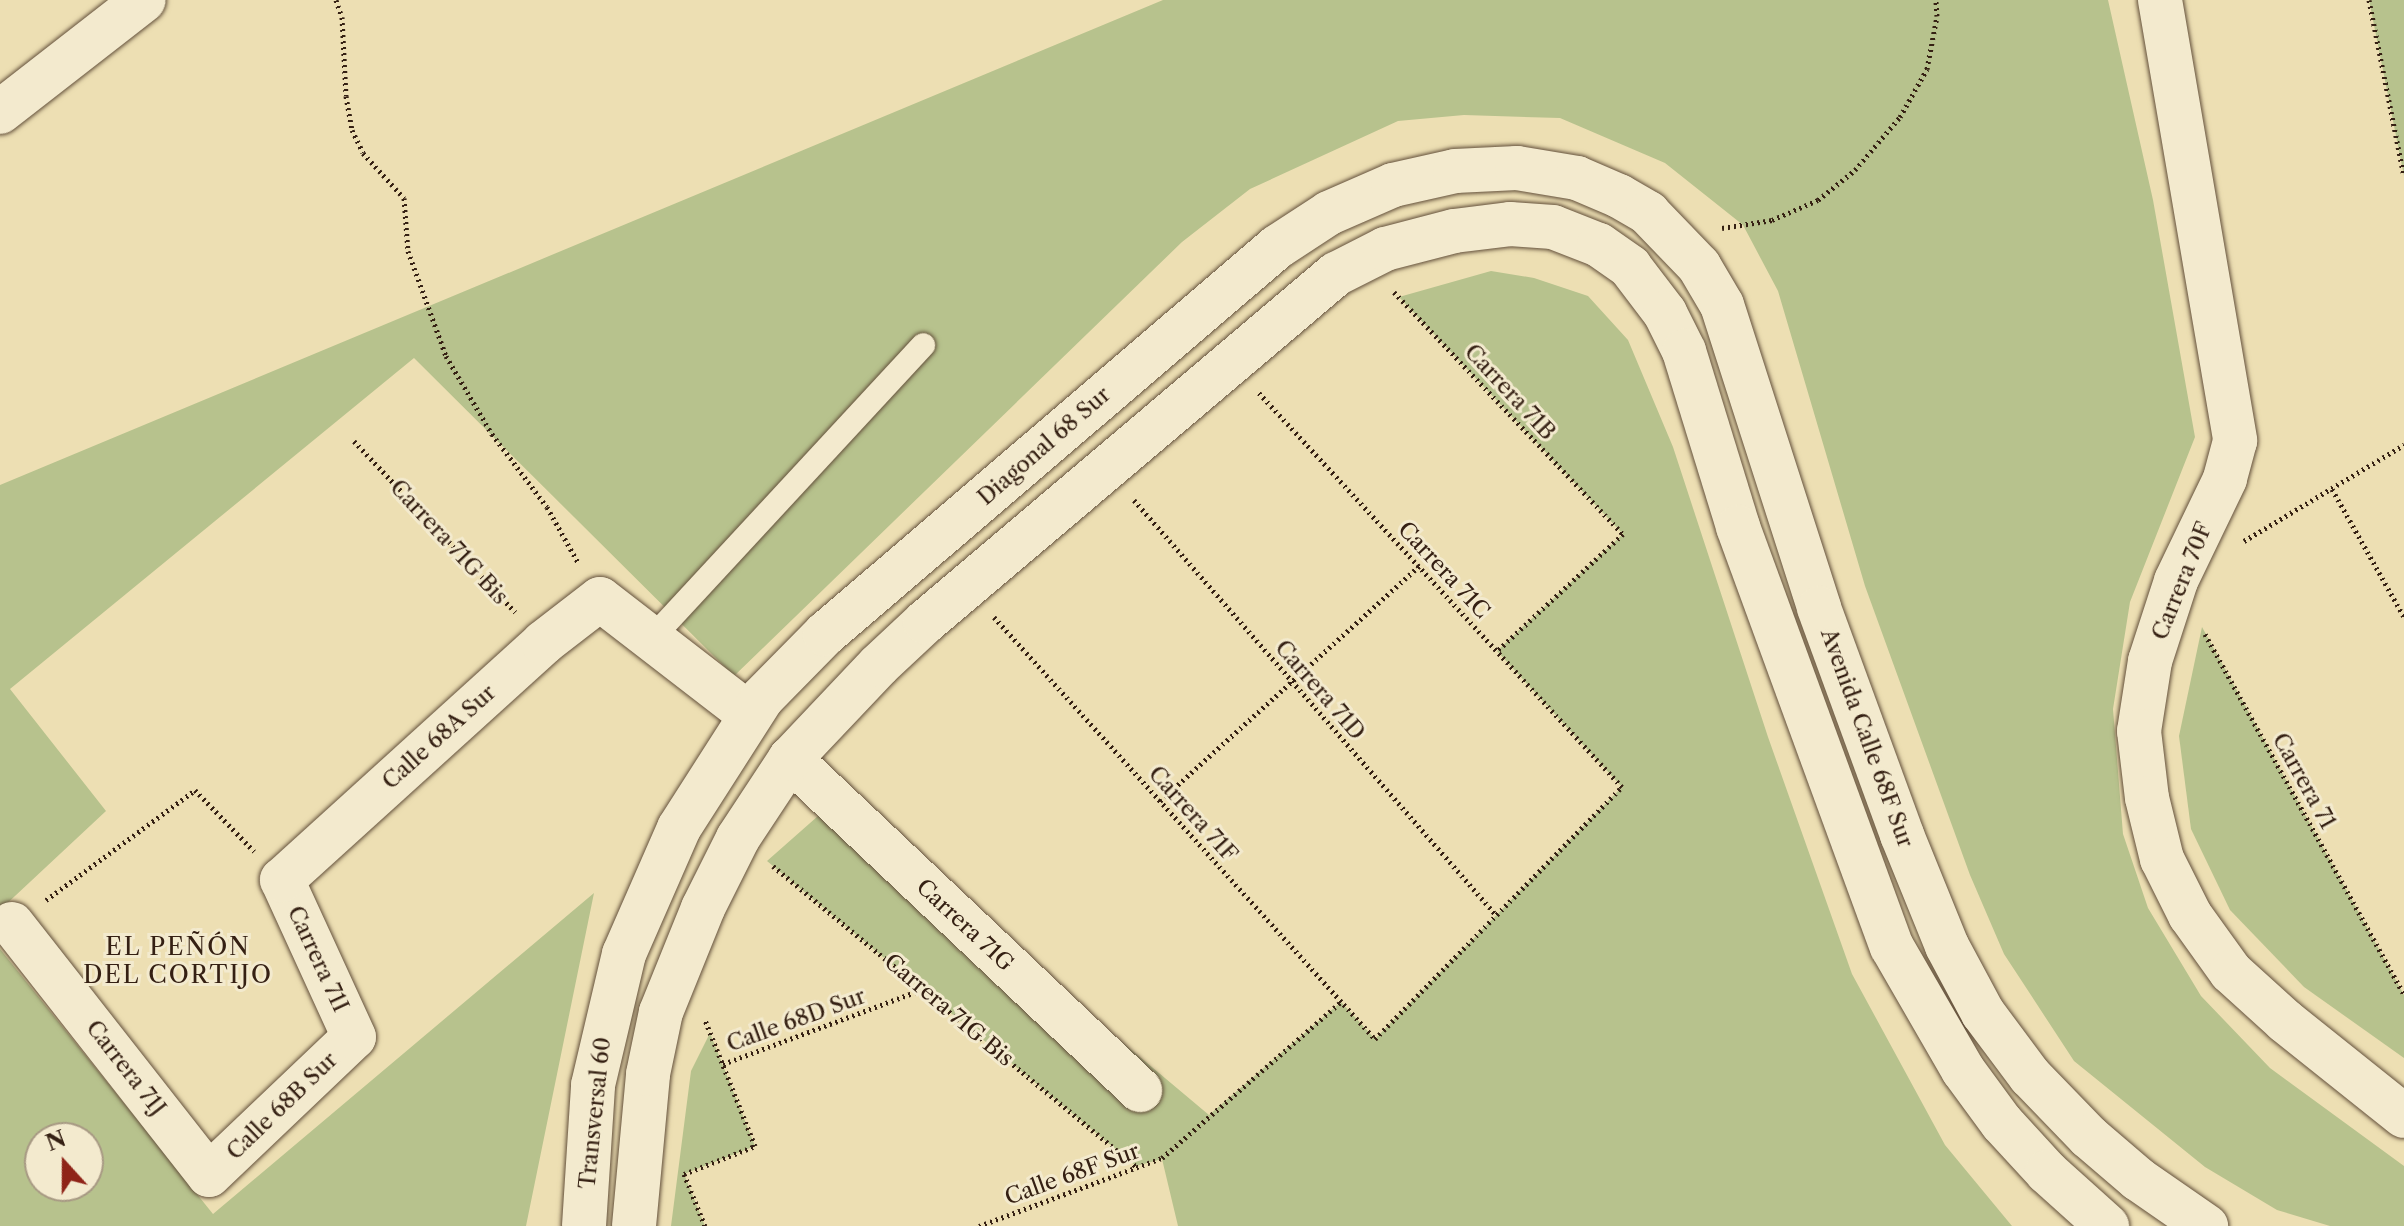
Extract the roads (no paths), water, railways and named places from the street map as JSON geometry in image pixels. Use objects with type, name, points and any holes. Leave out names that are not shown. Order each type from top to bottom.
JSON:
[{"type":"street","points":[[0,112],[144,0]]},
{"type":"street","name":"Carrera 70F","points":[[2160,0],[2235,441],[2225,479],[2176,581],[2150,661],[2139,731],[2147,798],[2162,859],[2190,915],[2231,972],[2285,1021],[2404,1116]]},
{"type":"street","name":"Diagonal 68 Sur","points":[[624,954],[679,828],[750,715],[789,667],[1277,247],[1329,213],[1393,185],[1455,171],[1517,168],[1577,178],[1619,196]]},
{"type":"street","name":"Avenida Calle 68F Sur","points":[[1619,196],[1648,213],[1673,237],[1699,266],[1722,305],[1819,608],[1902,835],[1955,960],[1983,1013],[2030,1076],[2089,1137],[2138,1179],[2206,1226]]},
{"type":"street","points":[[634,1226],[648,1074],[661,1012],[680,959],[738,838],[790,759],[879,665],[925,622],[1336,274],[1385,249],[1454,231],[1510,224],[1553,227],[1599,245],[1630,267],[1648,287],[1684,351],[1738,527],[1892,947],[1963,1070],[2002,1123],[2047,1172],[2107,1226]]},
{"type":"street","name":"Calle 68A Sur","points":[[282,880],[543,643],[600,599],[652,638]]},
{"type":"street","points":[[652,638],[750,715]]},
{"type":"street","name":"Carrera 71G","points":[[790,759],[1140,1090]]},
{"type":"street","name":"Carrera 71I","points":[[282,880],[354,1037]]},
{"type":"street","name":"Carrera 71J","points":[[12,924],[209,1175]]},
{"type":"street","name":"Transversal 60","points":[[584,1226],[593,1085],[624,954]]},
{"type":"street","name":"Calle 68B Sur","points":[[209,1175],[354,1037]]},
{"type":"lane","points":[[652,638],[923,345]]},
{"type":"district","name":"EL PEÑÓN DEL CORTIJO","points":[[178,961]]}]
